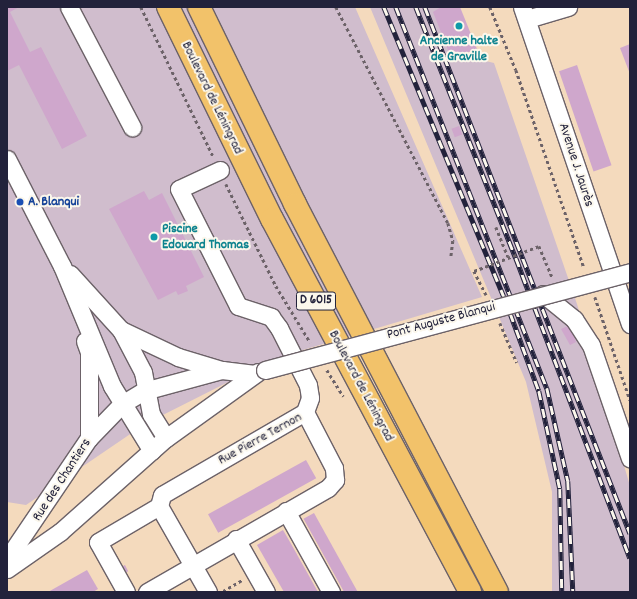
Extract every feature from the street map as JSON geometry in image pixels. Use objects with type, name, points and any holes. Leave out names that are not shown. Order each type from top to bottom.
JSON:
[{"type":"main road","name":"Boulevard de Léningrad","points":[[168,7],[272,219],[470,592]]},
{"type":"main road","name":"Boulevard de Léningrad","points":[[199,7],[295,204],[497,592]]},
{"type":"street","points":[[68,7],[132,127]]},
{"type":"street","points":[[524,13],[568,7]]},
{"type":"street","name":"Avenue J. Jaurès","points":[[524,13],[630,324]]},
{"type":"street","points":[[7,159],[62,266],[122,404],[152,451]]},
{"type":"street","points":[[220,170],[179,189],[238,306],[271,318],[280,328],[308,385],[310,398],[305,412]]},
{"type":"street","points":[[62,266],[121,330],[143,372],[144,391],[151,414],[166,438]]},
{"type":"street","points":[[62,266],[89,352],[89,438]]},
{"type":"street","name":"Pont Auguste Blanqui","points":[[122,404],[144,391],[222,370],[259,372],[492,307],[630,272]]},
{"type":"street","points":[[543,294],[574,319],[591,345],[630,458]]},
{"type":"street","points":[[121,330],[178,357],[222,370]]},
{"type":"street","name":"Pont Auguste Blanqui","points":[[152,451],[166,438],[259,372]]},
{"type":"street","name":"Rue des Chantiers","points":[[7,560],[89,438],[122,404]]},
{"type":"street","name":"Rue Pierre Ternon","points":[[147,592],[194,566],[335,480],[334,468],[305,412],[162,496],[159,506]]},
{"type":"street","name":"Rue des Chantiers","points":[[7,569],[60,532],[152,451]]},
{"type":"street","points":[[126,592],[98,542],[159,506],[208,592]]},
{"type":"street","points":[[286,511],[331,592]]},
{"type":"street","points":[[236,540],[266,592]]},
{"type":"path","points":[[141,7],[276,286],[312,345]]},
{"type":"path","points":[[336,7],[448,223],[453,241],[451,257]]},
{"type":"path","points":[[490,7],[516,70],[587,274]]},
{"type":"path","points":[[496,227],[508,257]]},
{"type":"path","points":[[492,307],[474,271],[539,246],[551,277]]},
{"type":"path","points":[[594,294],[630,400]]},
{"type":"path","points":[[502,326],[517,363]]},
{"type":"path","points":[[324,365],[344,398]]},
{"type":"path","points":[[221,592],[255,572]]},
{"type":"shaded area","points":[[7,7],[355,7],[482,297],[276,358],[145,424],[26,505],[7,502]]},
{"type":"shaded area","points":[[370,7],[448,7],[469,57],[494,63],[577,304],[630,486],[630,592],[552,592],[552,492],[526,382]]},
{"type":"building","points":[[7,7],[19,7],[10,12],[30,52],[41,47],[87,136],[62,149],[19,65],[7,71]]},
{"type":"building","points":[[441,7],[460,7],[477,49],[455,57],[450,55],[433,12]]},
{"type":"building","points":[[630,44],[630,74],[620,48]]},
{"type":"building","points":[[577,65],[612,165],[594,171],[559,71]]},
{"type":"building","points":[[459,126],[462,134],[455,137],[452,129]]},
{"type":"building","name":"Piscine Edouard Thomas","points":[[144,191],[149,200],[162,193],[204,277],[186,286],[188,291],[178,295],[176,291],[158,300],[109,209]]},
{"type":"building","points":[[570,325],[576,342],[570,345],[561,329]]},
{"type":"building","points":[[306,460],[316,478],[218,533],[208,514]]},
{"type":"building","points":[[314,513],[358,592],[344,592],[304,519]]},
{"type":"building","points":[[283,530],[318,592],[284,592],[257,545]]},
{"type":"building","points":[[125,565],[128,571],[122,574],[119,568]]},
{"type":"building","points":[[87,570],[98,589],[93,592],[48,592]]},
{"type":"railway","points":[[384,7],[504,296],[539,391],[560,489],[562,592]]},
{"type":"railway","points":[[396,7],[547,388],[568,481],[573,592]]},
{"type":"railway","points":[[416,7],[516,258],[630,558]]},
{"type":"railway","points":[[425,7],[630,533]]},
{"type":"place","name":"Ancienne halte de Graville","points":[[459,26]]},
{"type":"place","name":"A. Blanqui","points":[[20,202]]},
{"type":"place","name":"Piscine Edouard Thomas","points":[[154,237]]}]
